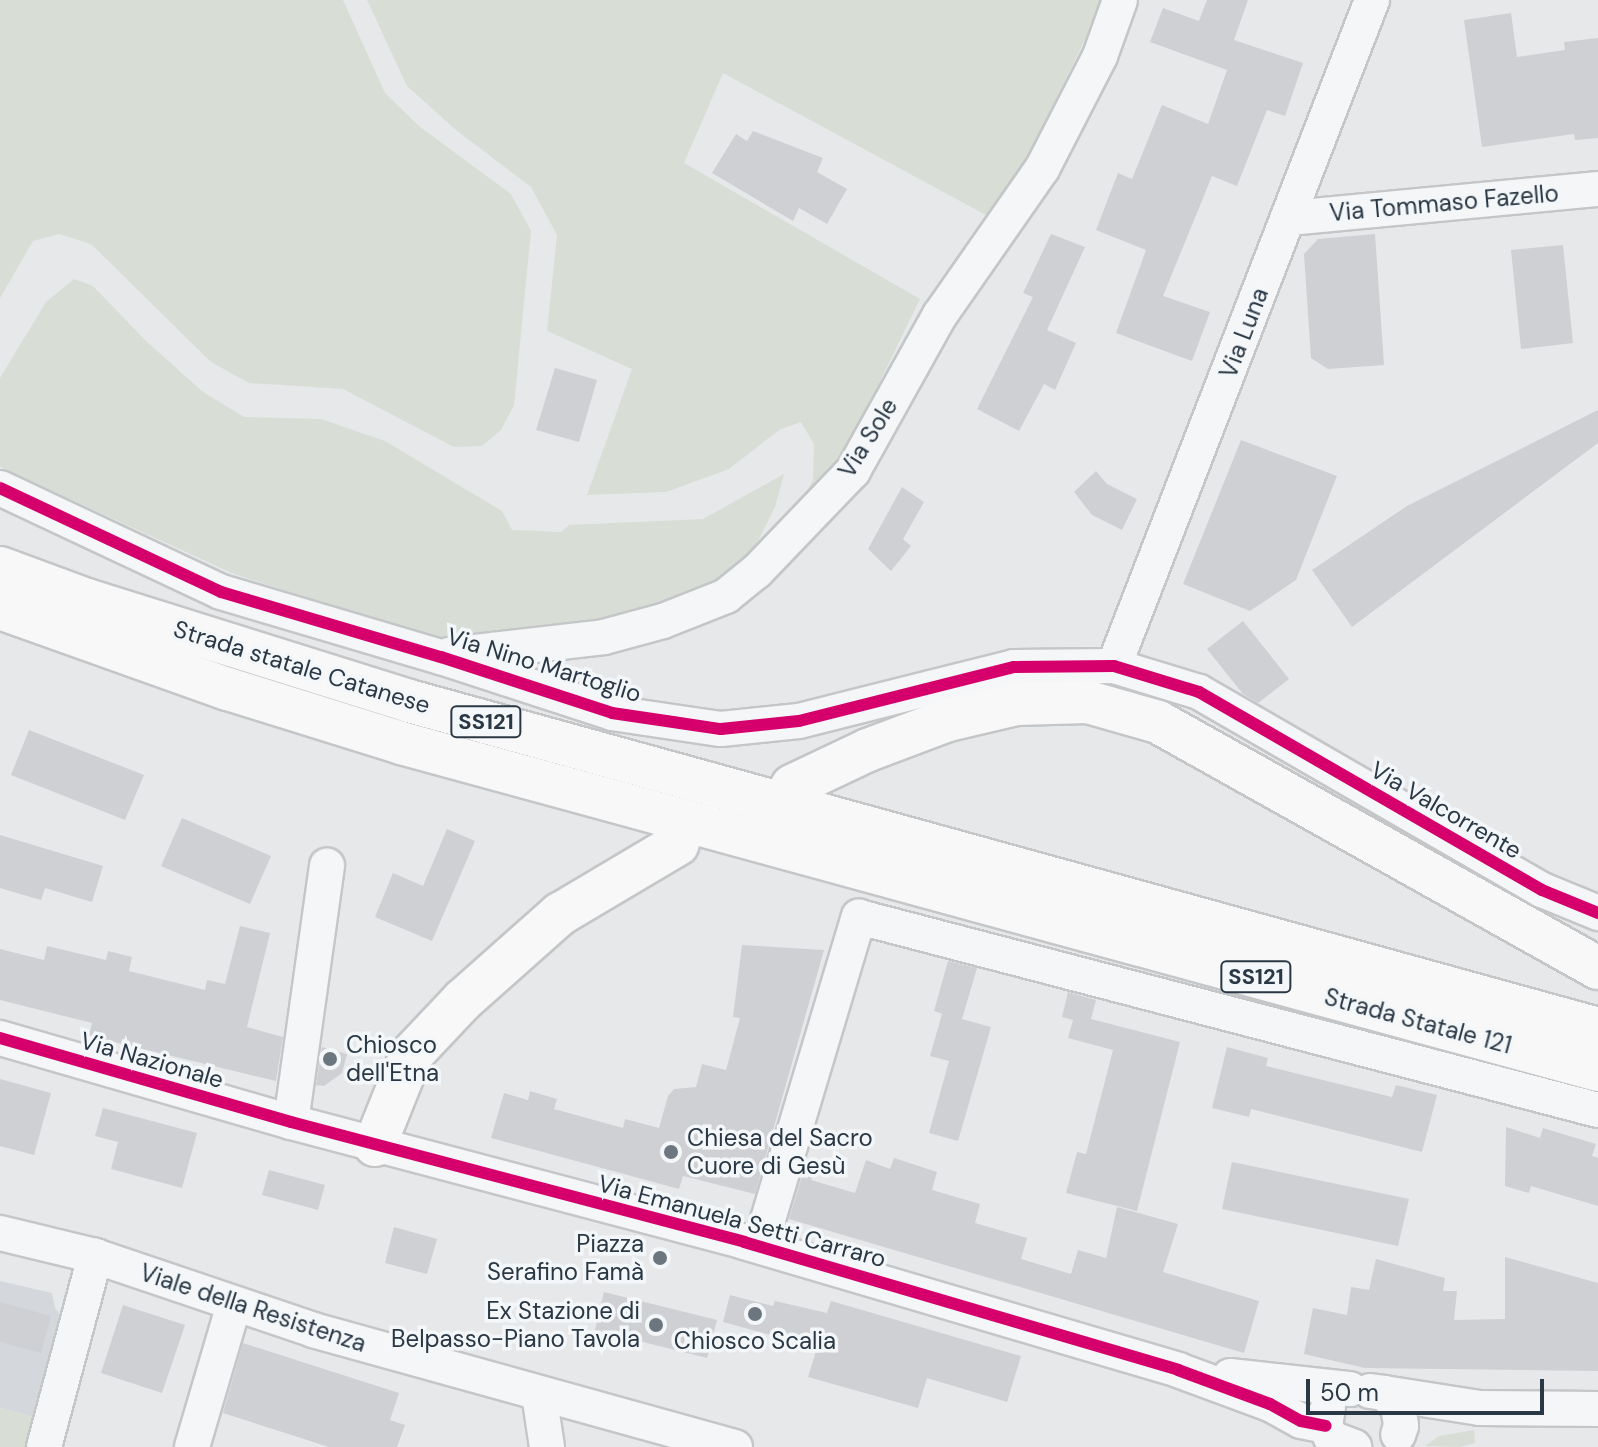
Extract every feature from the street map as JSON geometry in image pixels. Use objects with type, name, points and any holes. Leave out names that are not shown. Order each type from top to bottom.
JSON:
[{"type":"main road","name":"Strada statale Catanese","points":[[0,568],[87,600],[409,701],[977,858]]},
{"type":"main road","name":"Strada statale Catanese","points":[[0,608],[228,689],[401,743],[914,883]]},
{"type":"main road","points":[[792,786],[868,750],[948,720],[1016,704],[1088,702],[1158,722],[1598,968]]},
{"type":"main road","points":[[375,1145],[411,1055],[463,1000],[560,914],[678,844]]},
{"type":"main road","name":"Strada Statale 121","points":[[977,858],[1598,1029]]},
{"type":"main road","name":"Strada Statale 121","points":[[914,883],[1598,1070]]},
{"type":"street","name":"Via Sole","points":[[441,657],[604,637],[663,621],[726,596],[757,571],[853,471],[940,315],[1042,169],[1100,56],[1120,0]]},
{"type":"street","name":"Via Luna","points":[[1114,666],[1372,0]]},
{"type":"street","name":"Via Tommaso Fazello","points":[[1290,218],[1598,189]]},
{"type":"street","name":"Via Nino Martoglio","points":[[0,488],[221,592],[441,657],[612,713],[721,729],[799,721],[1014,667],[1114,666],[1199,692],[1275,739]]},
{"type":"street","name":"Via Valcorrente","points":[[1275,739],[1542,890],[1598,913]]},
{"type":"street","points":[[291,1122],[327,866]]},
{"type":"street","points":[[760,1246],[859,917],[1598,1110]]},
{"type":"street","name":"Via Nazionale","points":[[0,1038],[291,1122]]},
{"type":"street","name":"Via Emanuela Setti Carraro","points":[[291,1122],[760,1246],[1178,1370]]},
{"type":"street","name":"Viale della Resistenza","points":[[0,1233],[95,1256],[313,1330],[735,1447]]},
{"type":"street","points":[[44,1447],[95,1256]]},
{"type":"street","points":[[192,1447],[234,1304]]},
{"type":"street","points":[[1178,1370],[1384,1393],[1480,1408],[1598,1409]]},
{"type":"street","points":[[1178,1370],[1270,1404],[1337,1440]]},
{"type":"street","points":[[1337,1440],[1330,1403],[1350,1389]]},
{"type":"street","points":[[1384,1393],[1398,1406],[1401,1426],[1392,1442]]},
{"type":"street","points":[[539,1394],[547,1447]]},
{"type":"street","points":[[1392,1442],[1480,1408]]},
{"type":"shaded area","points":[[0,0],[343,0],[385,93],[420,127],[511,194],[531,231],[514,405],[501,430],[482,446],[454,447],[343,389],[249,383],[211,362],[91,244],[59,234],[33,241],[0,298]]},
{"type":"shaded area","points":[[367,0],[1104,0],[1029,155],[986,215],[723,73],[684,163],[920,299],[834,476],[783,536],[813,480],[814,444],[801,422],[779,430],[729,469],[666,492],[587,495],[632,369],[547,331],[557,235],[531,187],[456,130],[407,86]]},
{"type":"shaded area","points":[[74,279],[93,286],[145,340],[203,392],[244,417],[321,419],[385,441],[502,511],[512,530],[561,532],[569,525],[703,519],[784,474],[775,507],[747,563],[732,576],[642,615],[448,644],[234,574],[0,467],[0,378],[46,302]]},
{"type":"shaded area","points":[[0,1281],[52,1293],[55,1308],[63,1318],[34,1417],[0,1408]]},
{"type":"shaded area","points":[[0,1408],[34,1417],[25,1447],[0,1447]]},
{"type":"shaded area","points":[[1474,1430],[1475,1443],[1459,1447],[1425,1446],[1439,1436]]},
{"type":"building","points":[[1207,0],[1248,0],[1234,40],[1303,63],[1285,116],[1267,110],[1237,186],[1212,176],[1163,296],[1210,312],[1192,361],[1116,333],[1146,250],[1096,230],[1118,173],[1132,179],[1162,105],[1208,124],[1227,70],[1150,42],[1163,8],[1199,21]]},
{"type":"building","points":[[1511,13],[1517,57],[1565,50],[1564,42],[1598,38],[1598,138],[1575,140],[1574,134],[1482,147],[1464,20]]},
{"type":"building","points":[[753,131],[823,158],[817,172],[847,189],[827,224],[799,208],[793,221],[712,173],[736,134],[747,141]]},
{"type":"building","points":[[1051,234],[1085,247],[1047,330],[1076,343],[1055,390],[1044,384],[1019,431],[977,409],[1033,297],[1023,293]]},
{"type":"building","points":[[1375,234],[1384,365],[1328,369],[1311,358],[1304,254],[1318,239]]},
{"type":"building","points":[[1563,245],[1573,343],[1521,349],[1511,250]]},
{"type":"building","points":[[555,368],[597,380],[579,442],[536,430]]},
{"type":"building","points":[[1598,410],[1598,443],[1352,627],[1312,570],[1407,506]]},
{"type":"building","points":[[1241,440],[1337,476],[1296,580],[1250,611],[1183,584]]},
{"type":"building","points":[[1096,471],[1107,484],[1137,499],[1122,530],[1092,515],[1074,492]]},
{"type":"building","points":[[902,487],[924,502],[903,539],[911,546],[891,571],[868,549]]},
{"type":"building","points":[[1243,621],[1289,679],[1258,703],[1243,694],[1207,649]]},
{"type":"building","points":[[29,730],[144,775],[125,820],[11,775]]},
{"type":"building","points":[[182,818],[271,856],[250,904],[161,866]]},
{"type":"building","points":[[447,829],[475,841],[432,941],[375,917],[393,873],[423,886]]},
{"type":"building","points":[[0,835],[103,866],[92,902],[45,888],[41,900],[0,888]]},
{"type":"building","points":[[240,926],[270,933],[247,1027],[283,1037],[276,1081],[89,1036],[92,1023],[0,1000],[0,949],[44,960],[47,946],[106,960],[108,951],[132,957],[129,971],[205,990],[207,980],[225,984]]},
{"type":"building","points":[[742,945],[824,950],[755,1194],[683,1176],[679,1189],[491,1138],[504,1093],[528,1100],[530,1091],[557,1099],[554,1109],[623,1128],[625,1119],[659,1128],[668,1096],[674,1089],[696,1087],[702,1064],[726,1070],[740,1018],[733,1017]]},
{"type":"building","points":[[948,961],[977,968],[962,1019],[991,1027],[958,1141],[929,1133],[949,1061],[930,1056],[942,1014],[951,1017],[934,1011]]},
{"type":"building","points":[[1068,992],[1096,1000],[1091,1019],[1180,1042],[1137,1211],[1066,1193],[1077,1152],[1086,1154],[1113,1050],[1068,1038],[1073,1020],[1062,1017]]},
{"type":"building","points":[[322,1047],[347,1054],[342,1073],[324,1086],[316,1085]]},
{"type":"building","points":[[1227,1047],[1268,1058],[1266,1066],[1392,1097],[1396,1085],[1437,1095],[1422,1152],[1251,1109],[1249,1117],[1212,1108]]},
{"type":"building","points":[[0,1079],[51,1093],[34,1155],[0,1146]]},
{"type":"building","points":[[103,1108],[197,1133],[182,1188],[111,1169],[118,1142],[95,1136]]},
{"type":"building","points":[[1506,1127],[1540,1138],[1543,1128],[1596,1144],[1592,1156],[1598,1158],[1598,1206],[1531,1186],[1529,1193],[1505,1186]]},
{"type":"building","points":[[894,1158],[937,1172],[932,1190],[980,1204],[975,1223],[1027,1238],[1021,1259],[1071,1274],[1078,1250],[1106,1258],[1117,1207],[1178,1224],[1163,1272],[1259,1301],[1244,1353],[789,1219],[806,1163],[815,1164],[811,1180],[855,1193],[866,1160],[890,1169]]},
{"type":"building","points":[[1232,1162],[1409,1199],[1398,1246],[1222,1209]]},
{"type":"building","points":[[269,1170],[325,1185],[318,1210],[262,1195]]},
{"type":"building","points":[[394,1227],[437,1239],[427,1274],[385,1263]]},
{"type":"building","points":[[1505,1257],[1598,1283],[1598,1371],[1365,1368],[1304,1354],[1313,1308],[1347,1315],[1351,1287],[1369,1290],[1376,1259],[1445,1278],[1443,1291],[1457,1291],[1454,1320],[1505,1319]]},
{"type":"building","name":"Ex Stazione di Belpasso-Piano Tavola","points":[[604,1292],[717,1320],[707,1358],[595,1330]]},
{"type":"building","points":[[730,1295],[773,1306],[775,1301],[827,1313],[831,1301],[1021,1356],[1007,1402],[927,1378],[918,1408],[808,1377],[817,1348],[723,1322]]},
{"type":"building","points":[[0,1302],[51,1316],[41,1353],[0,1342]]},
{"type":"building","points":[[123,1305],[185,1325],[162,1393],[101,1373]]},
{"type":"building","points":[[243,1343],[399,1393],[390,1420],[405,1425],[397,1447],[329,1447],[223,1413]]},
{"type":"cycle path","points":[[0,488],[221,592],[441,657],[612,713],[721,729],[799,721],[1014,667],[1114,666],[1199,692],[1542,890],[1598,913]]},
{"type":"cycle path","points":[[0,1038],[291,1122],[744,1242],[1178,1370],[1270,1404],[1301,1421],[1326,1426]]},
{"type":"place","name":"Chiosco dell'Etna","points":[[330,1059]]},
{"type":"place","name":"Chiesa del Sacro Cuore di Gesù","points":[[671,1152]]},
{"type":"place","name":"Piazza Serafino Famà","points":[[660,1258]]},
{"type":"place","name":"Chiosco Scalia","points":[[755,1314]]},
{"type":"place","name":"Ex Stazione di Belpasso-Piano Tavola","points":[[656,1325]]}]
